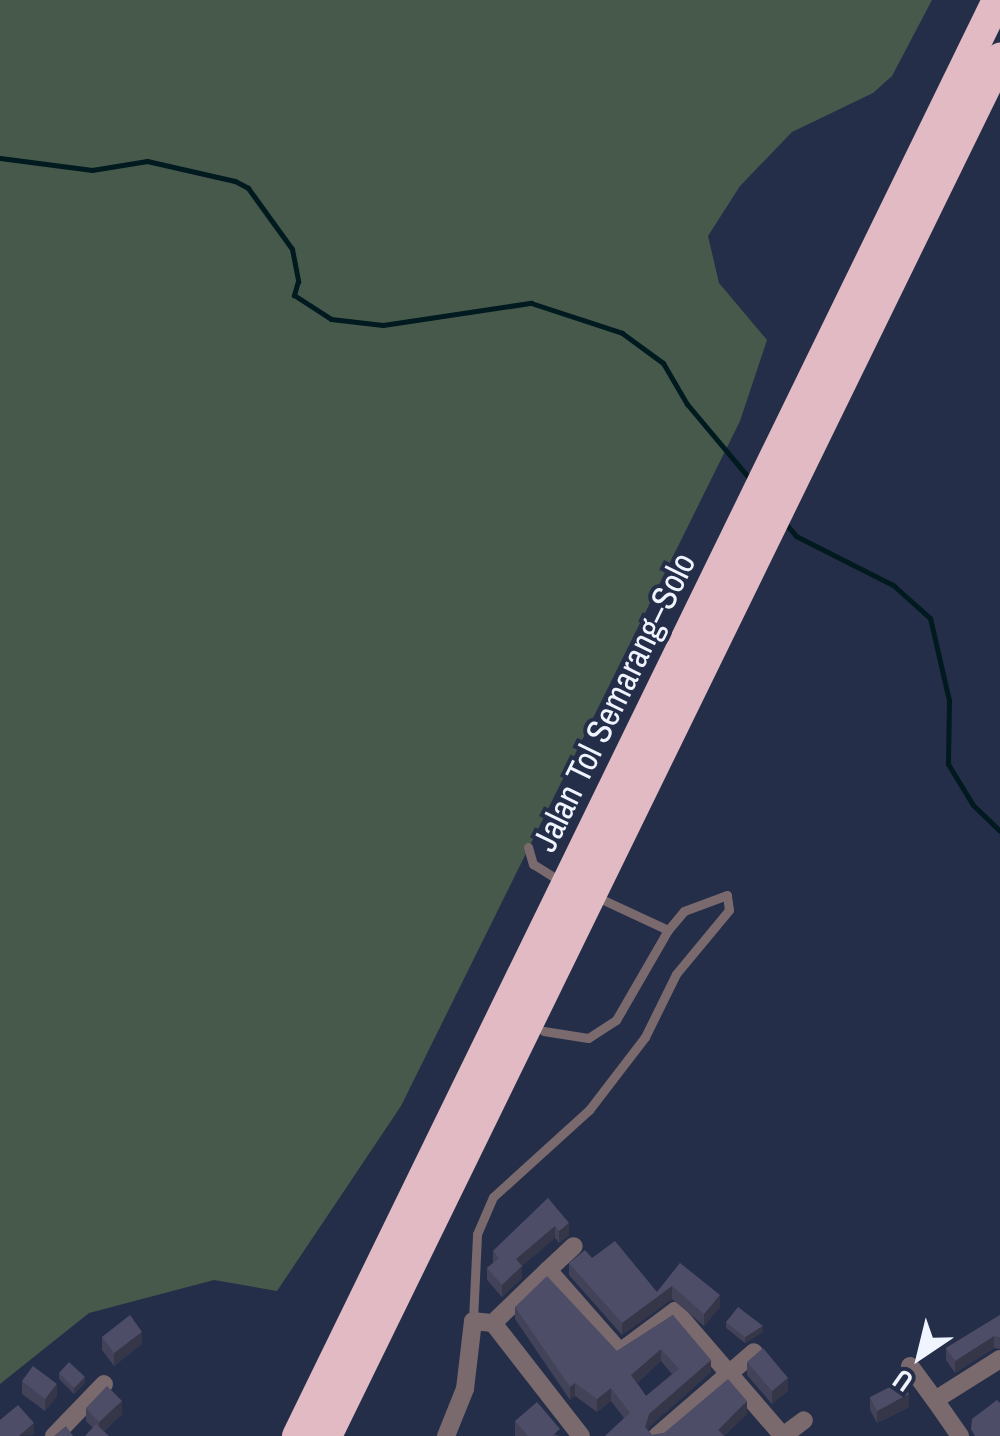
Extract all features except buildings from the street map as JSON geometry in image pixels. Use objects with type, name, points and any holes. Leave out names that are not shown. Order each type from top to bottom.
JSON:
[{"type":"highway","name":"Jalan Tol Semarang–Solo","points":[[327,1436],[407,1245],[891,249],[996,0]]},
{"type":"highway","name":"Jalan Tol Semarang–Solo","points":[[891,249],[1000,58]]},
{"type":"highway","name":"Jalan Tol Semarang–Solo","points":[[298,1436],[407,1245]]},
{"type":"street","points":[[493,1323],[574,1246]]},
{"type":"street","points":[[548,1270],[620,1352],[675,1311],[785,1434],[804,1420]]},
{"type":"street","points":[[452,1433],[466,1389],[473,1321],[493,1323],[579,1435]]},
{"type":"street","points":[[657,1436],[754,1352]]},
{"type":"street","points":[[936,1400],[1000,1360]]},
{"type":"street","points":[[910,1366],[960,1436]]},
{"type":"street","points":[[54,1436],[104,1384]]},
{"type":"lane","points":[[528,848],[545,875],[668,930]]},
{"type":"lane","points":[[473,1321],[476,1234],[493,1197],[589,1110],[645,1037],[676,974],[728,910],[726,895],[684,912],[668,930],[616,1020],[588,1038],[544,1030]]},
{"type":"green space","points":[[0,0],[932,0],[892,76],[873,93],[792,132],[740,186],[708,236],[719,283],[767,340],[740,421],[401,1106],[277,1291],[214,1280],[89,1313],[0,1384]]},
{"type":"waterway","points":[[0,158],[92,170],[147,161],[235,181],[248,188],[292,249],[298,281],[294,295],[331,319],[383,325],[531,303],[622,333],[663,363],[687,404],[749,478]]},
{"type":"waterway","points":[[784,522],[796,536],[893,585],[930,618],[949,700],[948,764],[973,805],[1000,831]]}]
